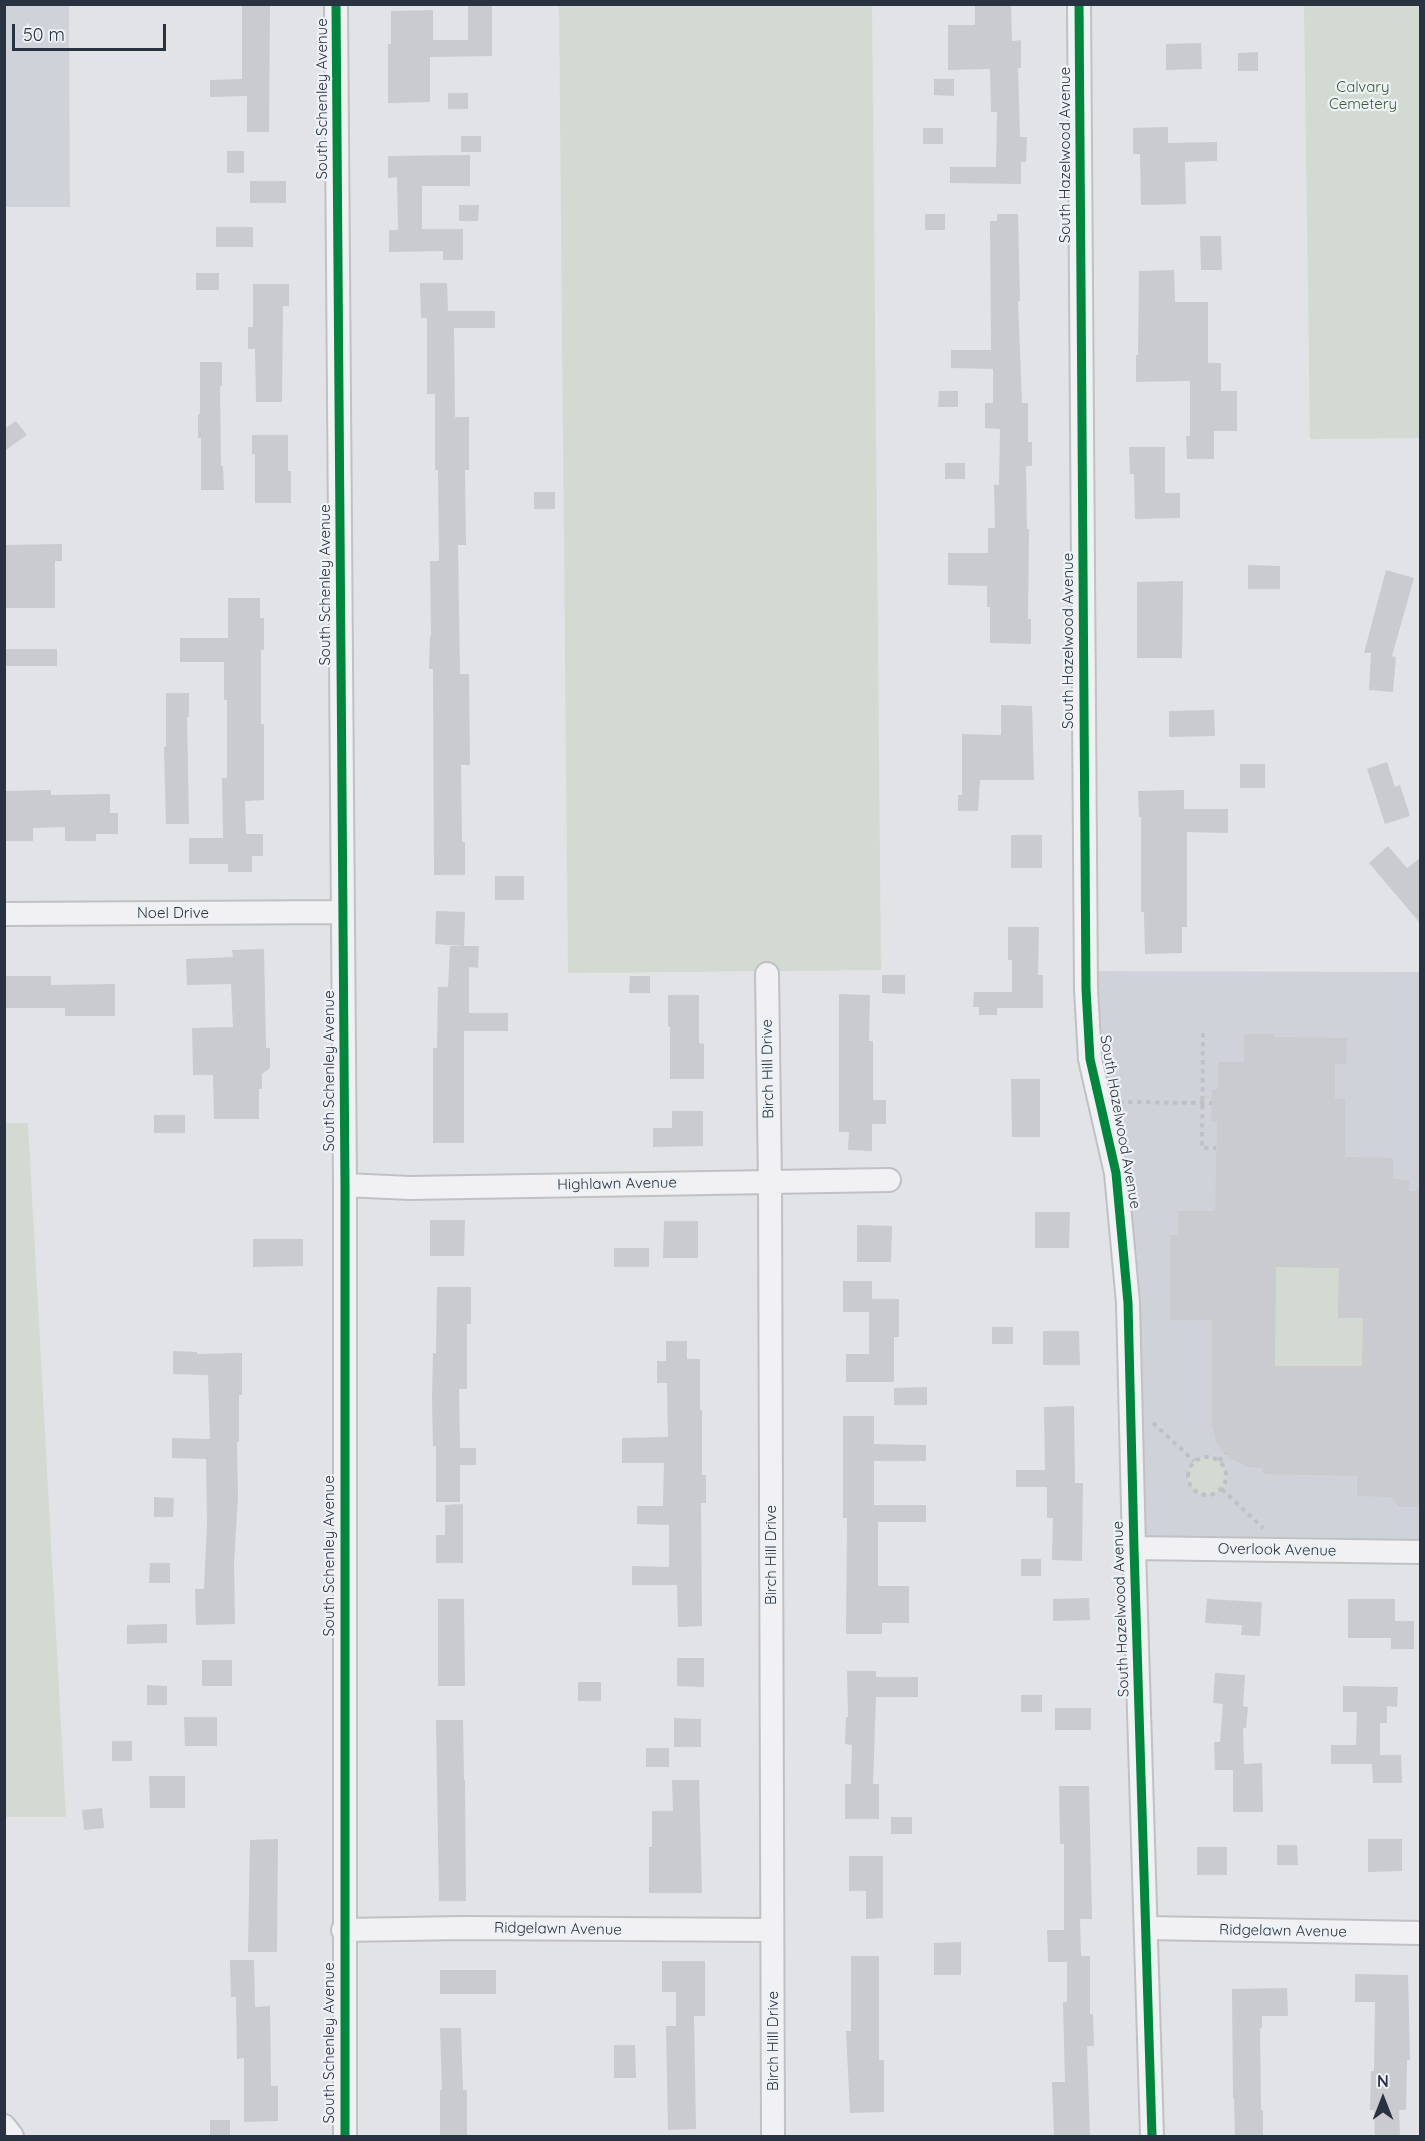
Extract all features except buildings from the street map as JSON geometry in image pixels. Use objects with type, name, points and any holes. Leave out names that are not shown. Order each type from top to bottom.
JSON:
[{"type":"street","name":"South Schenley Avenue","points":[[336,4],[345,1185],[343,1930],[345,2136]]},
{"type":"street","name":"South Hazelwood Avenue","points":[[1078,4],[1086,989],[1090,1059],[1116,1173],[1128,1303],[1152,2136]]},
{"type":"street","name":"Noel Drive","points":[[4,914],[342,912]]},
{"type":"street","name":"Birch Hill Drive","points":[[767,974],[770,1183],[773,2136]]},
{"type":"street","name":"Highlawn Avenue","points":[[345,1185],[410,1188],[889,1180]]},
{"type":"street","name":"Overlook Avenue","points":[[1134,1548],[1420,1552]]},
{"type":"street","name":"Ridgelawn Avenue","points":[[343,1930],[462,1928],[772,1930]]},
{"type":"street","name":"Ridgelawn Avenue","points":[[1146,1928],[1420,1933]]},
{"type":"street","points":[[4,2126],[12,2136]]},
{"type":"path","points":[[1203,1033],[1202,1148],[1216,1148]]},
{"type":"path","points":[[1100,1102],[1212,1104]]},
{"type":"path","points":[[1130,1403],[1194,1461]]},
{"type":"path","points":[[1219,1461],[1226,1453]]},
{"type":"path","points":[[1207,1457],[1219,1461],[1226,1471],[1225,1484],[1222,1489],[1205,1496],[1194,1491],[1188,1479],[1188,1473],[1194,1461],[1207,1457]]},
{"type":"path","points":[[1222,1489],[1286,1550]]},
{"type":"shaded area","points":[[4,5],[69,5],[70,207],[5,207]]},
{"type":"shaded area","points":[[1086,971],[1420,972],[1420,1552],[1134,1548],[1128,1303]]},
{"type":"green space","points":[[559,5],[872,5],[881,970],[568,973]]},
{"type":"green space","name":"Calvary Cemetery","points":[[1304,5],[1420,5],[1420,438],[1310,439]]},
{"type":"green space","points":[[5,1123],[28,1123],[66,1817],[5,1817]]},
{"type":"green space","points":[[1276,1267],[1339,1268],[1338,1318],[1363,1318],[1362,1366],[1275,1366]]},
{"type":"green space","points":[[1207,1457],[1221,1462],[1226,1476],[1221,1490],[1207,1495],[1193,1490],[1188,1476],[1193,1462]]},
{"type":"cycle path","points":[[336,4],[345,1185],[345,2136]]},
{"type":"cycle path","points":[[1079,4],[1086,989],[1090,1059],[1116,1173],[1128,1303],[1152,2136]]}]
